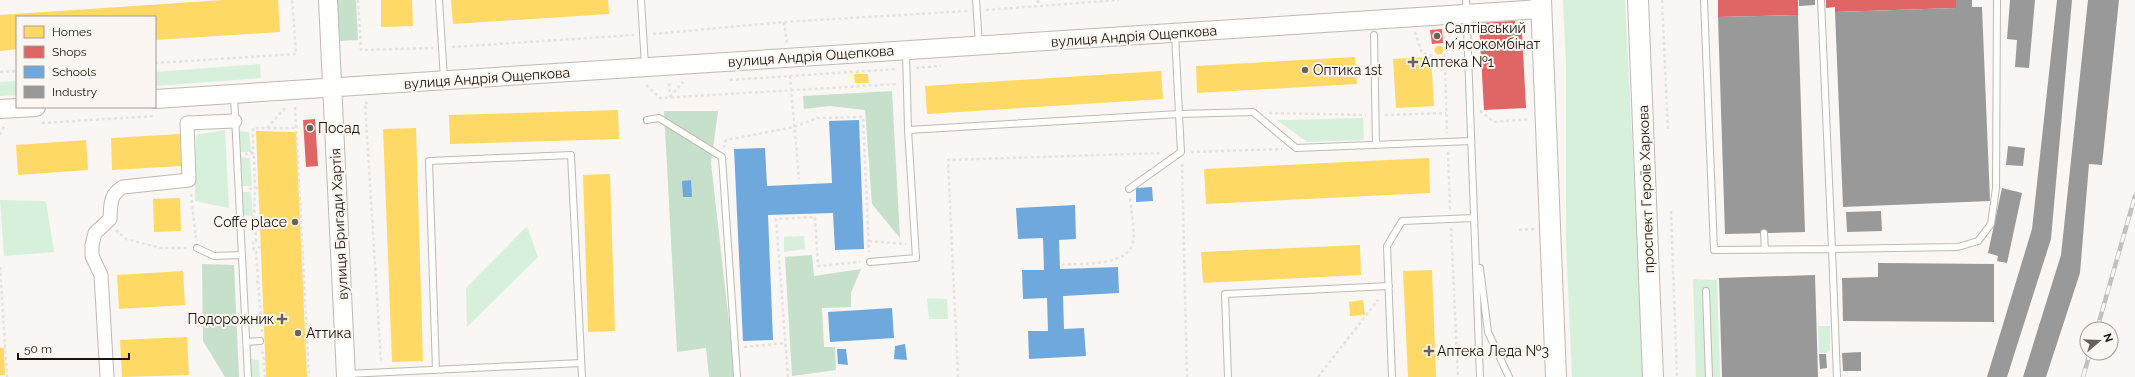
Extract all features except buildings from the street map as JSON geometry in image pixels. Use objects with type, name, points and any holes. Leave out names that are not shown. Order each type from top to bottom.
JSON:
[{"type":"main road","name":"проспект Героїв Харкова","points":[[1638,0],[1654,377]]},
{"type":"main road","points":[[1541,4],[1556,377]]},
{"type":"street","name":"вулиця Бригади Хартія","points":[[328,0],[346,376]]},
{"type":"street","name":"вулиця Андрія Ощепкова","points":[[156,108],[234,94],[444,80],[645,76],[906,50],[1175,33],[1466,7],[1541,4]]},
{"type":"street","points":[[2,117],[36,115]]},
{"type":"street","points":[[107,377],[100,275],[92,256],[92,245],[94,233],[110,219],[111,199],[115,192],[123,187],[189,180],[187,123],[235,121]]},
{"type":"lane","points":[[439,0],[444,80]]},
{"type":"lane","points":[[641,0],[645,76]]},
{"type":"lane","points":[[976,0],[979,46]]},
{"type":"lane","points":[[1821,0],[1837,377]]},
{"type":"lane","points":[[1704,1],[1714,250],[1765,250],[1958,247],[1978,241],[1991,224],[1996,188],[1997,0]]},
{"type":"lane","points":[[1466,7],[1480,377]]},
{"type":"lane","points":[[1129,189],[1182,152],[1175,33]]},
{"type":"lane","points":[[1374,35],[1376,145]]},
{"type":"lane","points":[[870,262],[916,258],[908,130],[906,50]]},
{"type":"lane","points":[[234,94],[248,377]]},
{"type":"lane","points":[[908,130],[1180,114],[1253,112],[1296,148],[1471,141]]},
{"type":"lane","points":[[647,120],[659,118],[722,157],[737,377]]},
{"type":"lane","points":[[436,370],[429,161],[571,155],[582,377]]},
{"type":"lane","points":[[1392,377],[1387,246],[1402,221],[1474,218]]},
{"type":"lane","points":[[1475,231],[1488,332],[1510,377]]},
{"type":"lane","points":[[1764,233],[1765,250]]},
{"type":"lane","points":[[195,246],[214,256],[242,255]]},
{"type":"lane","points":[[1228,377],[1225,294],[1389,286]]},
{"type":"lane","points":[[1706,291],[1709,377]]},
{"type":"lane","points":[[246,342],[260,344]]},
{"type":"lane","points":[[346,376],[382,372],[581,363]]},
{"type":"path","points":[[156,62],[296,54],[292,0]]},
{"type":"path","points":[[358,0],[361,50],[442,48],[643,35],[784,22],[1119,0]]},
{"type":"path","points":[[1038,0],[1038,6]]},
{"type":"path","points":[[1662,0],[1668,131]]},
{"type":"path","points":[[784,22],[787,47]]},
{"type":"path","points":[[1444,22],[1450,219],[1458,377]]},
{"type":"path","points":[[1419,31],[1414,28],[1422,53],[1434,56],[1445,74]]},
{"type":"path","points":[[1657,58],[1664,56]]},
{"type":"path","points":[[0,72],[16,71]]},
{"type":"path","points":[[645,76],[660,98],[907,83]]},
{"type":"path","points":[[790,76],[799,179]]},
{"type":"path","points":[[670,97],[683,82]]},
{"type":"path","points":[[669,83],[670,97]]},
{"type":"path","points":[[365,103],[382,372]]},
{"type":"path","points":[[278,108],[296,107],[309,377]]},
{"type":"path","points":[[36,115],[155,108]]},
{"type":"path","points":[[267,128],[285,108]]},
{"type":"path","points":[[1470,112],[1480,111],[1494,122],[1529,119],[1530,126]]},
{"type":"path","points":[[1253,112],[1376,115],[1446,113]]},
{"type":"path","points":[[2,117],[13,125]]},
{"type":"path","points":[[0,126],[2,117]]},
{"type":"path","points":[[0,136],[2,117]]},
{"type":"path","points":[[722,157],[726,140],[794,127],[817,118],[863,117],[870,262],[818,266],[815,217],[776,220],[788,376]]},
{"type":"path","points":[[262,334],[256,252],[254,252],[253,241],[256,241],[256,222],[251,222],[252,216],[254,217],[255,188],[254,158],[251,151],[253,151],[252,128],[298,128]]},
{"type":"path","points":[[958,377],[948,160],[1296,148]]},
{"type":"path","points":[[1182,152],[1187,377]]},
{"type":"path","points":[[110,219],[117,232],[126,239],[168,249],[175,247],[195,246],[189,180]]},
{"type":"path","points":[[1062,264],[1108,262],[1119,259],[1128,251],[1133,243],[1129,189]]},
{"type":"path","points":[[1671,211],[1678,377]]},
{"type":"path","points":[[1519,230],[1534,229]]},
{"type":"path","points":[[0,267],[7,377]]},
{"type":"path","points":[[1318,377],[1389,286]]},
{"type":"path","points":[[735,347],[785,343]]},
{"type":"path","points":[[260,344],[261,352],[263,353],[265,377]]},
{"type":"green space","points":[[337,0],[356,0],[358,40],[340,41]]},
{"type":"green space","points":[[1563,0],[1625,0],[1644,377],[1572,377],[1566,245],[1566,64]]},
{"type":"green space","points":[[260,64],[261,78],[156,86],[156,72]]},
{"type":"green space","points":[[16,81],[16,95],[0,96],[0,82]]},
{"type":"green space","points":[[892,91],[900,238],[872,204],[865,110],[830,106],[804,109],[803,96]]},
{"type":"green space","points":[[664,111],[718,111],[711,163],[735,376],[732,377],[709,377],[706,348],[677,352]]},
{"type":"green space","points":[[1363,118],[1364,140],[1307,142],[1277,120]]},
{"type":"green space","points":[[225,130],[229,208],[195,201],[196,135]]},
{"type":"green space","points":[[238,131],[249,132],[251,152],[239,152]]},
{"type":"green space","points":[[240,157],[250,158],[252,186],[240,186]]},
{"type":"green space","points":[[241,192],[251,192],[253,216],[242,215]]},
{"type":"green space","points":[[0,200],[46,201],[54,252],[4,256]]},
{"type":"green space","points":[[527,226],[538,257],[467,327],[466,288]]},
{"type":"green space","points":[[804,236],[805,249],[784,252],[784,237]]},
{"type":"green space","points":[[812,255],[814,276],[861,269],[851,293],[851,307],[822,308],[824,347],[835,347],[836,370],[792,376],[785,257]]},
{"type":"green space","points":[[202,264],[234,265],[239,377],[225,377],[203,341]]},
{"type":"green space","points":[[1693,279],[1717,280],[1720,377],[1712,377],[1709,288],[1703,289],[1707,377],[1696,377]]},
{"type":"green space","points":[[927,298],[947,299],[948,319],[929,319]]},
{"type":"green space","points":[[1818,326],[1830,326],[1830,350],[1826,353],[1819,353]]},
{"type":"green space","points":[[249,359],[259,360],[260,377],[250,377]]},
{"type":"railway","points":[[2099,321],[2135,196]]},
{"type":"railway","points":[[2083,377],[2088,361]]},
{"type":"place","name":"Салтівський мʼясокомбінат","points":[[1437,36]]},
{"type":"place","name":"Аптека №1","points":[[1413,62]]},
{"type":"place","name":"Оптика 1st","points":[[1305,70]]},
{"type":"place","name":"Посад","points":[[310,128]]},
{"type":"place","name":"Coffe place","points":[[295,222]]},
{"type":"place","name":"Подорожник","points":[[282,319]]},
{"type":"place","name":"Аттика","points":[[298,333]]},
{"type":"place","name":"Аптека Леда №3","points":[[1429,351]]}]
